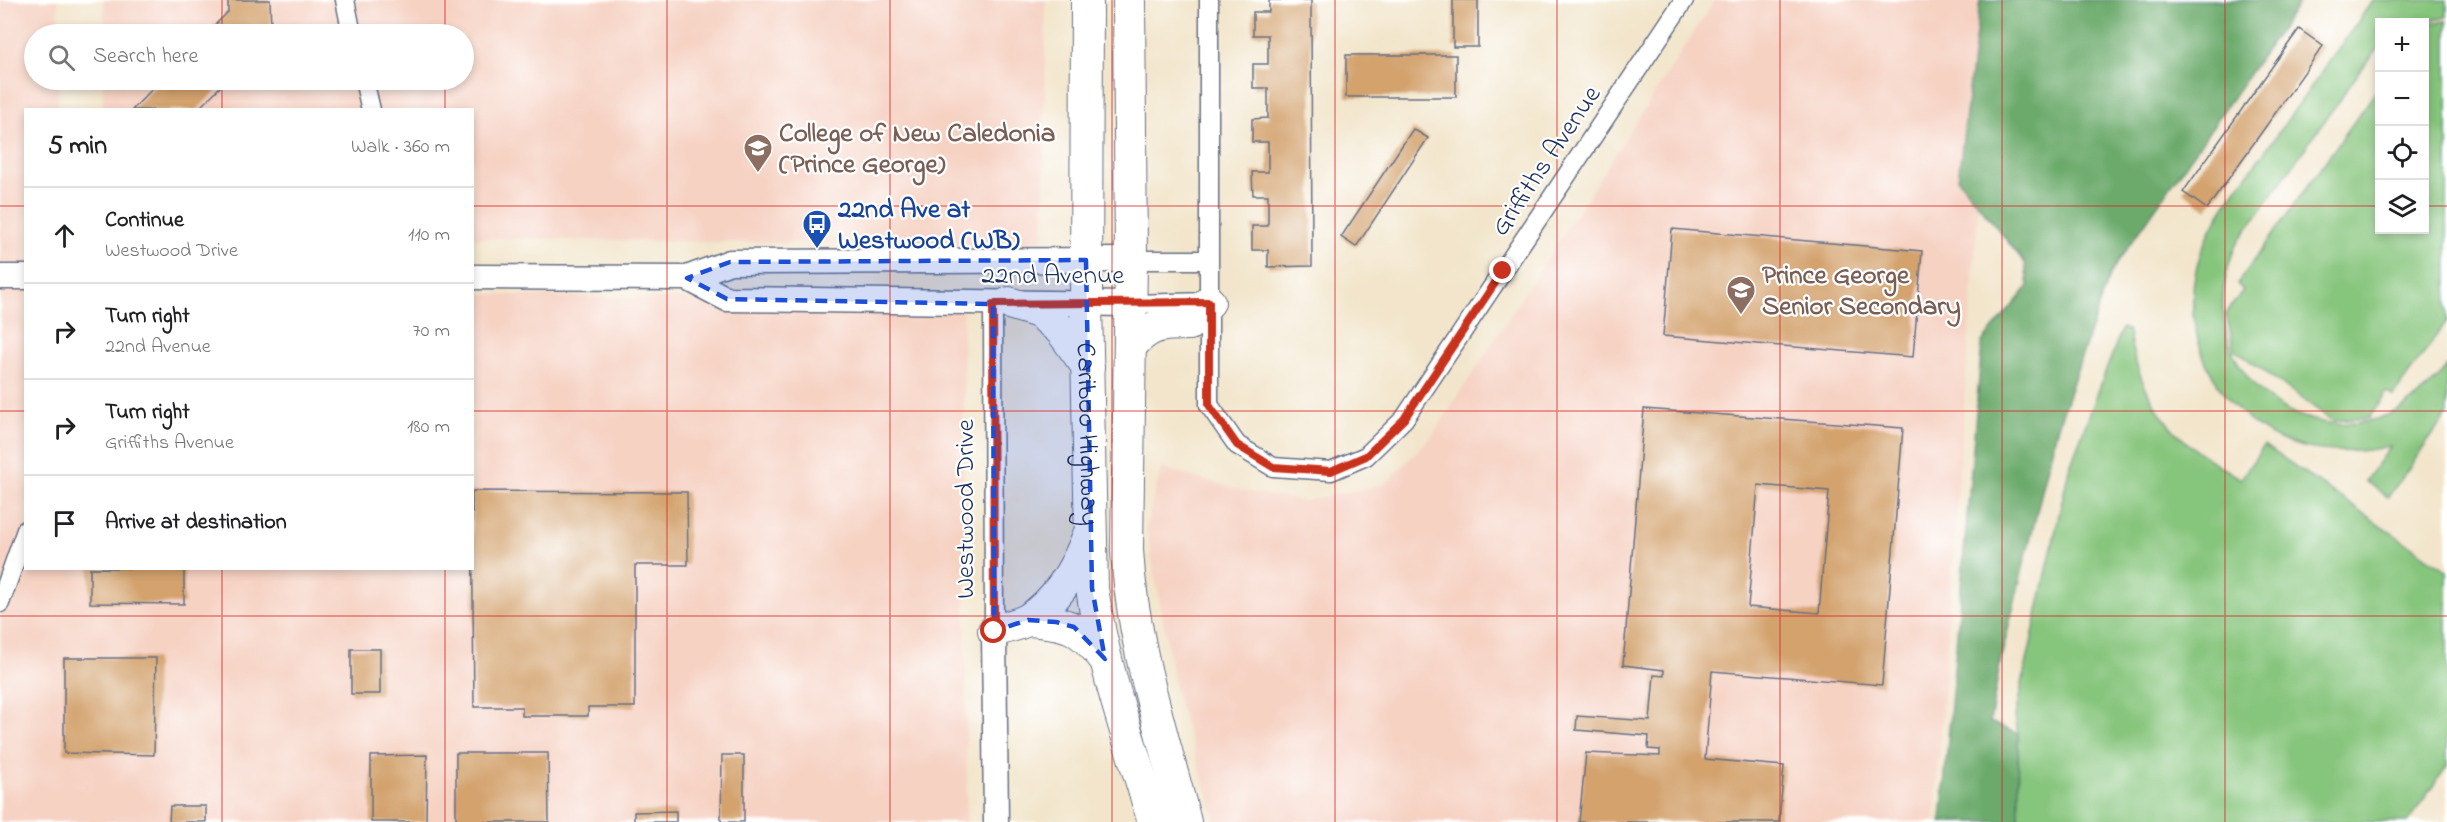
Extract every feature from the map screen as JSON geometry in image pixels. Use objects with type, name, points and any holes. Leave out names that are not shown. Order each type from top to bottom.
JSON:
[{"type":"highway","name":"Cariboo Highway","points":[[1087,0],[1086,304],[1092,588],[1105,659],[1155,822]]},
{"type":"highway","name":"Cariboo Highway","points":[[1130,0],[1131,304],[1127,550],[1129,590],[1135,630],[1185,822]]},
{"type":"highway","points":[[1130,347],[1140,334],[1151,328],[1165,324],[1189,324],[1209,302]]},
{"type":"highway","points":[[1001,304],[1039,312],[1061,330],[1088,367]]},
{"type":"highway","points":[[1028,620],[1062,587],[1077,564],[1091,529]]},
{"type":"highway","points":[[994,631],[1028,620],[1056,622],[1074,627],[1090,640],[1105,659]]},
{"type":"street","points":[[345,0],[350,24]]},
{"type":"street","name":"Griffiths Avenue","points":[[1209,0],[1209,405],[1237,445],[1273,467],[1331,471],[1366,456],[1404,419],[1684,0]]},
{"type":"street","points":[[366,90],[371,108]]},
{"type":"street","name":"22nd Avenue","points":[[474,277],[687,278],[730,262],[1209,260]]},
{"type":"street","points":[[0,277],[24,277]]},
{"type":"street","name":"22nd Avenue","points":[[687,278],[727,299],[1001,304],[1209,302]]},
{"type":"street","name":"Westwood Drive","points":[[996,822],[994,631],[1001,304]]},
{"type":"street","points":[[0,603],[24,536]]},
{"type":"highlighted area","points":[[1086,260],[1092,588],[1105,659],[1074,627],[1056,622],[1028,620],[994,631],[993,304],[727,299],[687,278],[730,262]]},
{"type":"shaded area","points":[[0,0],[58,0],[58,24],[24,24],[24,90],[58,90],[58,108],[24,108],[24,570],[474,570],[474,294],[963,306],[967,822],[0,822]]},
{"type":"shaded area","name":"College of New Caledonia (Prince George)","points":[[104,0],[1046,0],[1043,247],[474,238],[474,108],[103,108],[103,90],[474,90],[474,24],[104,24]]},
{"type":"shaded area","name":"Prince George Senior Secondary","points":[[1715,0],[1993,0],[1934,822],[1217,822],[1177,698],[1146,527],[1161,468],[1243,491],[1305,501],[1385,484],[1432,436]]},
{"type":"green space","points":[[1980,0],[2301,0],[2110,273],[2058,426],[2001,658],[1990,722],[2018,734],[2019,822],[1941,822],[1982,342],[2028,287],[2025,263],[1958,179]]},
{"type":"green space","points":[[2373,0],[2447,0],[2447,17],[2429,21],[2429,18],[2375,18],[2375,52],[2236,245],[2223,298],[2230,344],[2251,381],[2284,408],[2324,422],[2367,421],[2409,403],[2447,366],[2447,415],[2388,497],[2365,481],[2390,446],[2370,450],[2330,451],[2292,444],[2274,436],[2241,413],[2225,395],[2202,353],[2193,308],[2198,261],[2214,225]]},
{"type":"green space","points":[[2447,21],[2447,321],[2393,396],[2387,392],[2369,418],[2333,421],[2235,350],[2226,314],[2243,290],[2237,284],[2375,93],[2375,234],[2429,234],[2429,30],[2434,22]]},
{"type":"green space","points":[[2122,328],[2129,332],[2143,381],[2159,412],[2182,438],[2200,453],[2241,479],[2264,445],[2447,571],[2447,766],[2408,822],[2019,822],[2018,734],[2015,716],[2069,469]]},
{"type":"building","points":[[228,0],[270,0],[271,24],[216,24],[228,12]]},
{"type":"building","points":[[1269,0],[1311,0],[1312,266],[1268,267],[1268,250],[1252,250],[1252,226],[1268,226],[1268,195],[1253,195],[1252,172],[1268,172],[1268,142],[1252,142],[1252,119],[1268,118],[1268,88],[1253,88],[1253,64],[1268,64],[1268,35],[1253,35],[1253,12],[1269,12]]},
{"type":"building","points":[[1453,0],[1478,0],[1478,47],[1453,47]]},
{"type":"building","points":[[2299,29],[2323,46],[2207,209],[2183,192]]},
{"type":"building","points":[[1346,55],[1456,55],[1456,97],[1346,97]]},
{"type":"building","points":[[151,90],[217,90],[199,108],[134,108]]},
{"type":"building","points":[[1413,129],[1428,138],[1356,247],[1341,237]]},
{"type":"building","points":[[1672,229],[1922,251],[1913,357],[1663,336]]},
{"type":"building","points":[[1644,409],[1903,428],[1882,685],[1712,671],[1705,759],[1784,766],[1779,822],[1579,822],[1586,753],[1660,756],[1660,750],[1648,749],[1649,736],[1576,730],[1577,716],[1650,721],[1654,675],[1664,676],[1664,670],[1623,665]],"holes":[[[1758,485],[1829,491],[1819,613],[1748,607]]]},
{"type":"building","points":[[474,491],[687,492],[688,565],[635,565],[635,707],[588,707],[588,716],[522,716],[522,707],[474,707]]},
{"type":"building","points":[[90,570],[184,570],[184,604],[90,603]]},
{"type":"building","points":[[351,649],[380,649],[380,694],[351,694]]},
{"type":"building","points":[[64,658],[156,658],[154,755],[64,753]]},
{"type":"building","points":[[456,753],[548,753],[549,822],[456,822]]},
{"type":"building","points":[[427,755],[426,822],[371,822],[371,756]]},
{"type":"building","points":[[722,755],[744,755],[744,822],[721,822]]},
{"type":"building","points":[[170,806],[206,806],[206,822],[169,822]]},
{"type":"building","points":[[676,811],[676,822],[634,822],[634,812]]},
{"type":"place","name":"College of New Caledonia (Prince George)","points":[[758,174]]},
{"type":"place","name":"22nd Ave at Westwood (WB)","points":[[817,250]]},
{"type":"place","name":"Prince George Senior Secondary","points":[[1741,316]]},
{"type":"route","points":[[994,631],[993,304],[1209,302],[1209,405],[1237,445],[1273,467],[1331,471],[1366,456],[1404,419],[1503,271]]}]
